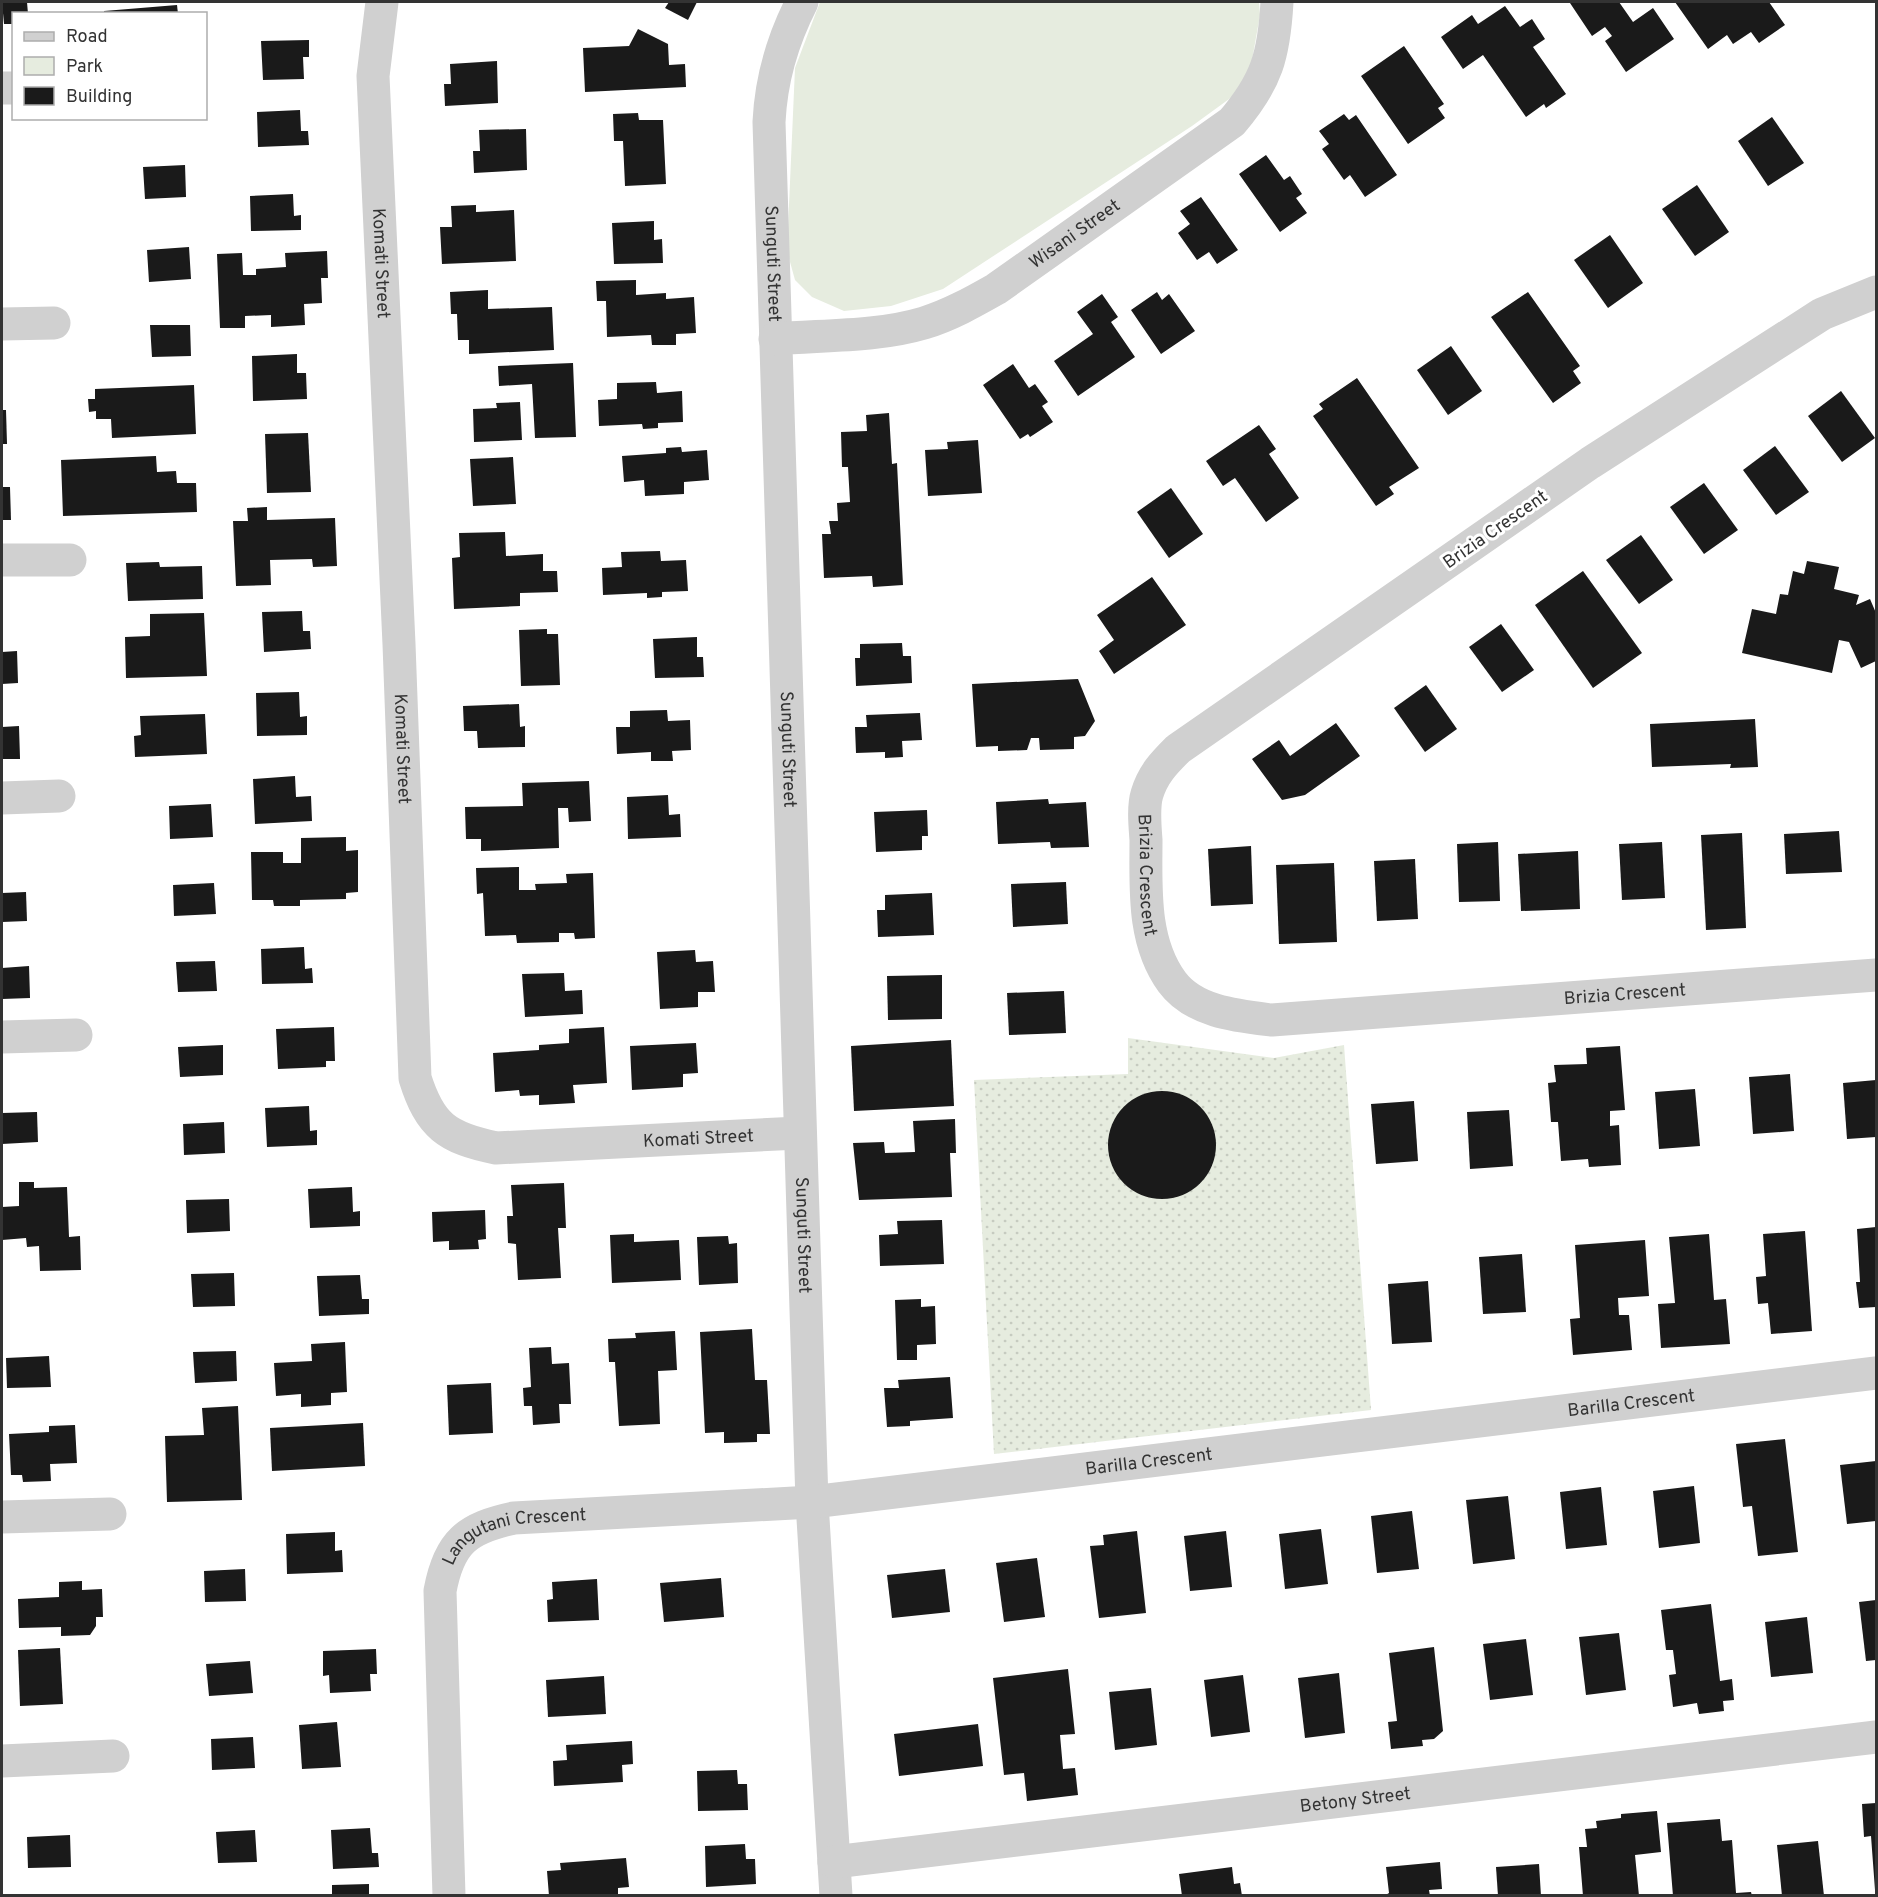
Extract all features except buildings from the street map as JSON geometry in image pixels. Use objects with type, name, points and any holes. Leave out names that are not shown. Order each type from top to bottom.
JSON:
[{"type":"street","name":"Komati Street","points":[[382,2],[373,76],[399,644],[415,1078],[424,1107],[443,1127],[465,1142],[496,1148],[799,1133]]},
{"type":"street","name":"Sunguti Street","points":[[802,2],[793,20],[771,90],[769,122],[812,1502]]},
{"type":"street","name":"Wisani Street","points":[[775,339],[874,332],[923,323],[957,310],[996,289],[1232,122],[1253,98],[1268,68],[1276,27],[1277,2]]},
{"type":"street","name":"Brizia Crescent","points":[[1876,292],[1822,314],[1590,463],[1178,749],[1158,768],[1146,796],[1146,903],[1153,945],[1172,983],[1200,1004],[1235,1016],[1272,1020],[1876,975]]},
{"type":"street","points":[[2,324],[54,323]]},
{"type":"street","points":[[2,560],[70,560]]},
{"type":"street","points":[[2,798],[59,796]]},
{"type":"street","points":[[2,1037],[76,1035]]},
{"type":"street","name":"Barilla Crescent","points":[[812,1502],[1876,1373]]},
{"type":"street","points":[[812,1502],[836,1896]]},
{"type":"street","name":"Langutani Crescent","points":[[449,1896],[440,1591],[450,1554],[457,1546],[484,1525],[514,1518],[812,1502]]},
{"type":"street","points":[[2,1517],[110,1514]]},
{"type":"street","name":"Betony Street","points":[[834,1862],[1876,1737]]},
{"type":"street","points":[[2,1761],[113,1756]]},
{"type":"green space","points":[[820,2],[1259,2],[1260,15],[1251,66],[1236,94],[1192,126],[943,289],[891,306],[844,311],[812,297],[795,280],[787,251],[795,68]]},
{"type":"green space","points":[[1128,1038],[1274,1058],[1344,1045],[1371,1410],[994,1454],[974,1080],[1128,1074]]}]
